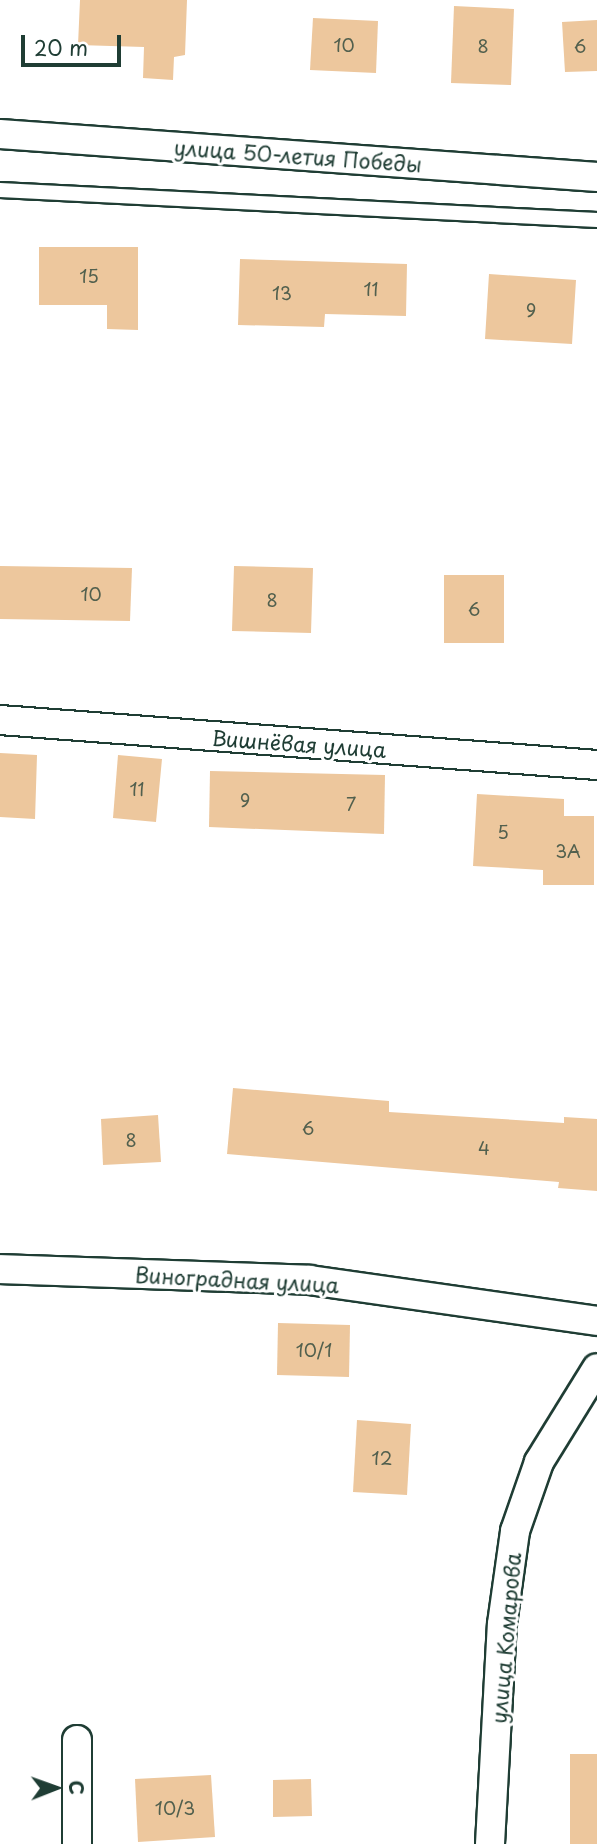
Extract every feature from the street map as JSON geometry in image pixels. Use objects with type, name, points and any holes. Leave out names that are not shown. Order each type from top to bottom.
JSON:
[{"type":"street","name":"улица 50-летия Победы","points":[[0,134],[597,177]]},
{"type":"street","name":"Вишнёвая улица","points":[[0,720],[597,765]]},
{"type":"street","name":"Виноградная улица","points":[[0,1269],[310,1280],[597,1321]]},
{"type":"street","name":"улица Комарова","points":[[490,1844],[502,1623],[515,1531],[539,1462],[597,1367]]},
{"type":"street","points":[[77,1740],[77,1844]]},
{"type":"lane","points":[[0,190],[597,220]]},
{"type":"building","points":[[80,0],[187,0],[185,55],[174,57],[173,80],[143,78],[144,47],[78,45]]},
{"type":"building","points":[[454,6],[514,9],[511,85],[451,83]]},
{"type":"building","points":[[313,18],[378,21],[376,73],[310,70]]},
{"type":"building","points":[[597,20],[597,71],[565,72],[562,22]]},
{"type":"building","points":[[39,247],[138,247],[138,330],[107,329],[107,305],[39,305]]},
{"type":"building","points":[[240,259],[407,264],[406,316],[325,314],[324,327],[238,325]]},
{"type":"building","points":[[489,274],[576,280],[572,344],[485,339]]},
{"type":"building","points":[[0,566],[132,568],[130,621],[0,619]]},
{"type":"building","points":[[234,566],[313,568],[311,633],[232,631]]},
{"type":"building","points":[[444,575],[504,575],[504,643],[444,643]]},
{"type":"building","points":[[0,753],[37,755],[35,819],[0,817]]},
{"type":"building","points":[[118,755],[162,759],[156,822],[113,818]]},
{"type":"building","points":[[210,771],[385,775],[384,834],[209,827]]},
{"type":"building","points":[[477,794],[564,799],[564,816],[594,816],[594,885],[543,885],[543,870],[473,866]]},
{"type":"building","points":[[233,1088],[389,1101],[389,1112],[564,1123],[564,1117],[597,1119],[597,1191],[558,1188],[559,1182],[227,1154]]},
{"type":"building","points":[[158,1115],[161,1162],[103,1165],[101,1119]]},
{"type":"building","points":[[278,1323],[350,1325],[349,1377],[277,1375]]},
{"type":"building","points":[[357,1420],[411,1424],[407,1495],[353,1492]]},
{"type":"building","points":[[570,1754],[597,1754],[597,1844],[570,1844]]},
{"type":"building","points":[[211,1775],[215,1837],[138,1842],[135,1779]]},
{"type":"building","points":[[311,1779],[312,1816],[273,1817],[273,1780]]}]
